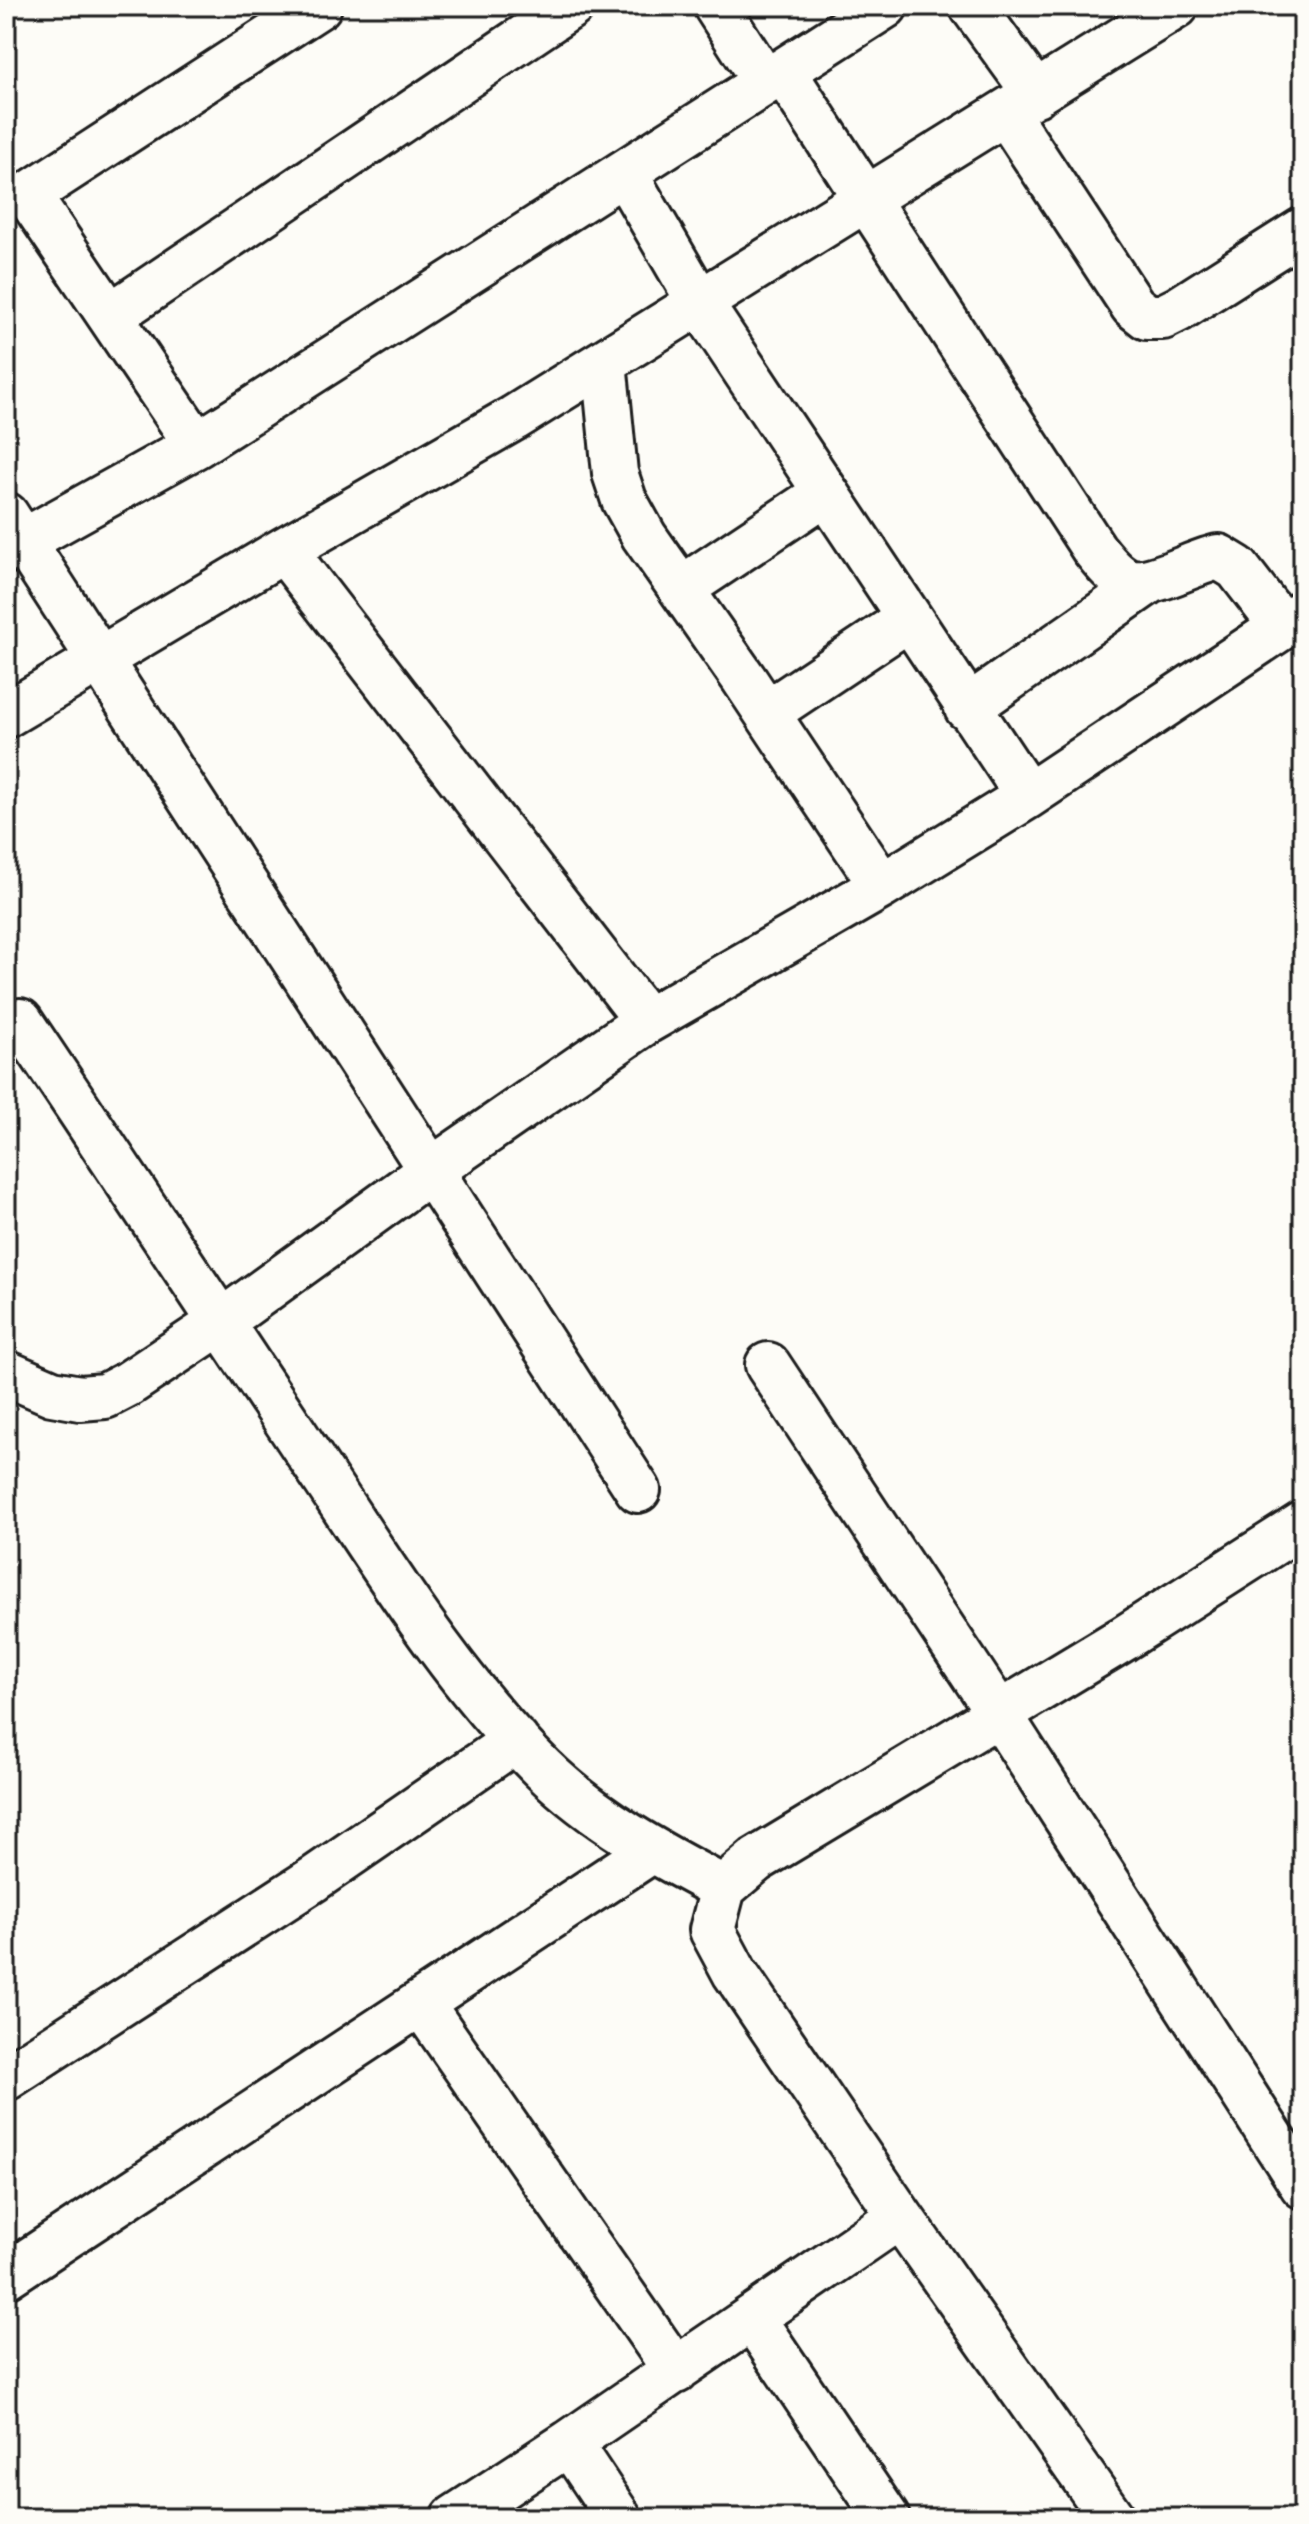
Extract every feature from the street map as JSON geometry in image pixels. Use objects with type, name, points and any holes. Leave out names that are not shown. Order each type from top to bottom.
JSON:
[{"type":"street","points":[[197,445],[110,316],[17,202],[319,6]]},
{"type":"street","points":[[110,316],[571,6]]},
{"type":"street","points":[[716,6],[774,76],[866,201],[1094,549],[1109,567],[1128,581],[1148,582]]},
{"type":"street","points":[[638,1490],[102,660],[12,535],[197,445],[885,6]]},
{"type":"street","points":[[972,6],[1021,103],[1133,306],[1147,317],[1163,317],[1179,309],[1301,236]]},
{"type":"street","points":[[6,715],[514,418],[1176,6]]},
{"type":"street","points":[[625,174],[700,303],[1028,796]]},
{"type":"street","points":[[604,362],[615,473],[624,500],[644,536],[882,886]]},
{"type":"street","points":[[681,589],[825,493]]},
{"type":"street","points":[[284,550],[647,1021]]},
{"type":"street","points":[[6,1373],[52,1393],[80,1398],[105,1396],[128,1384],[221,1322],[430,1171],[647,1021],[882,886],[1028,796],[1292,619],[1237,568],[1219,557],[1148,582],[967,708]]},
{"type":"street","points":[[767,713],[908,619]]},
{"type":"street","points":[[20,1021],[388,1573],[465,1682],[544,1770],[604,1820],[651,1851],[723,1888]]},
{"type":"street","points":[[768,1365],[998,1712],[1303,2186]]},
{"type":"street","points":[[1112,2518],[900,2216],[735,1973],[712,1930],[723,1888],[756,1860],[1123,1639],[1303,1524]]},
{"type":"street","points":[[6,2078],[314,1879],[516,1740]]},
{"type":"street","points":[[6,2276],[651,1851]]},
{"type":"street","points":[[421,2003],[676,2371]]},
{"type":"street","points":[[454,2518],[753,2319],[900,2216]]},
{"type":"street","points":[[753,2319],[887,2518]]},
{"type":"street","points":[[569,2443],[619,2518]]}]
